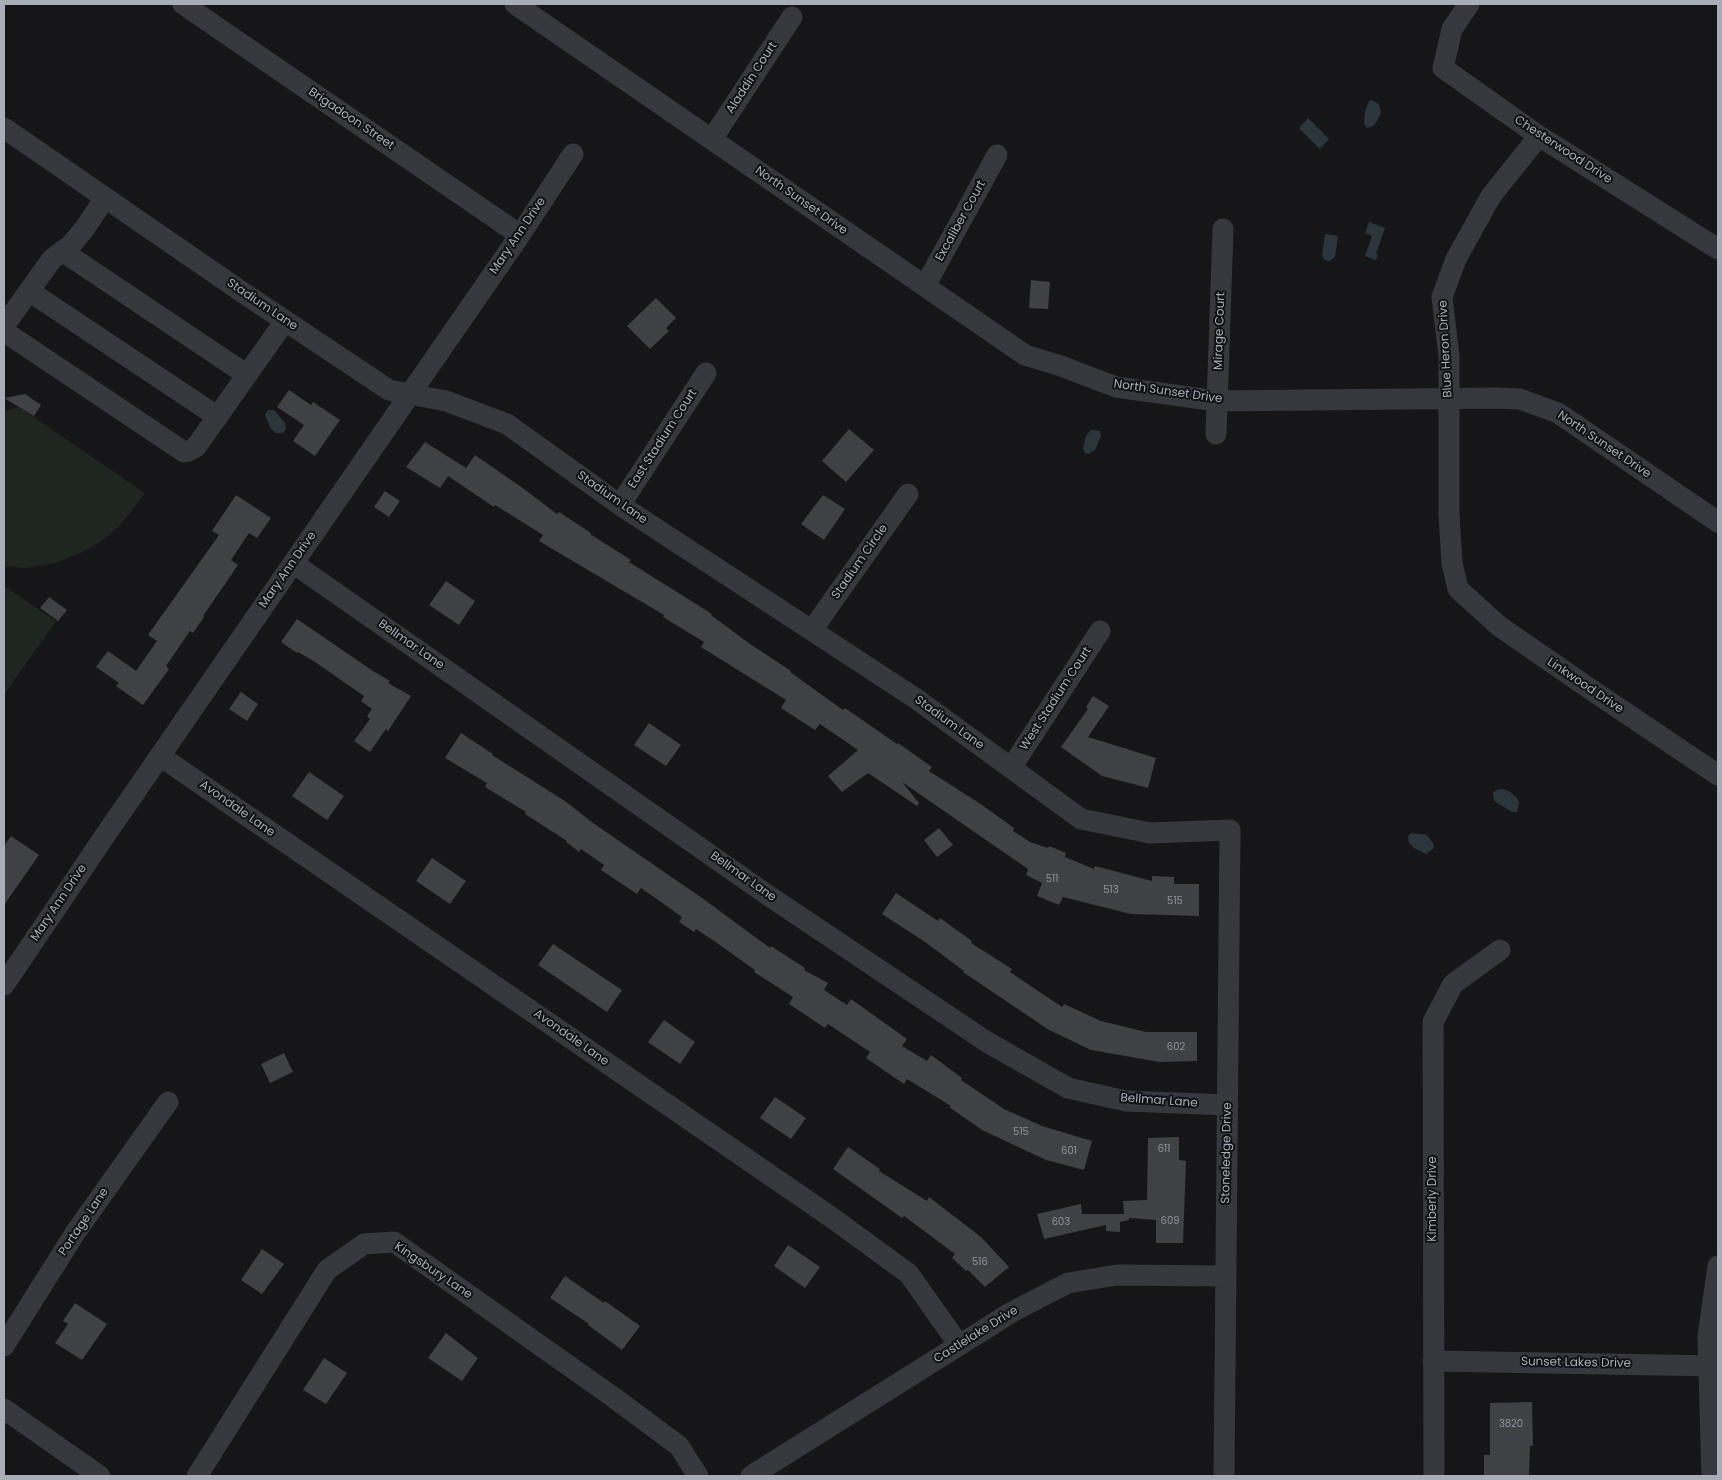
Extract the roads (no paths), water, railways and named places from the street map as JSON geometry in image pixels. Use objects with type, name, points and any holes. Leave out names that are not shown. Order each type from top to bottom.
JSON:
[{"type":"street","name":"Brigadoon Street","points":[[183,4],[520,235]]},
{"type":"street","name":"North Sunset Drive","points":[[515,4],[1025,355],[1061,366],[1116,387],[1217,401],[1520,399],[1558,413],[1718,522]]},
{"type":"street","name":"Chesterwood Drive","points":[[1469,4],[1452,29],[1443,68],[1538,136],[1718,249]]},
{"type":"street","name":"Aladdin Court","points":[[712,140],[792,17]]},
{"type":"street","name":"Stadium Lane","points":[[4,128],[285,321],[390,390],[446,401],[507,424],[620,505],[915,698],[1081,819],[1150,832],[1230,830]]},
{"type":"street","name":"Blue Heron Drive","points":[[1458,589],[1452,563],[1449,516],[1449,356],[1442,297],[1456,258],[1492,196],[1538,136]]},
{"type":"street","name":"Mary Ann Drive","points":[[4,985],[574,154]]},
{"type":"street","name":"Excaliber Court","points":[[925,286],[998,155]]},
{"type":"street","points":[[105,198],[85,228],[71,244],[57,255],[28,291],[6,323],[4,330],[8,334],[184,452],[189,452],[196,447],[218,417],[285,321]]},
{"type":"street","name":"Mirage Court","points":[[1216,434],[1223,229]]},
{"type":"street","points":[[57,255],[247,375]]},
{"type":"street","points":[[28,291],[218,417]]},
{"type":"street","name":"East Stadium Court","points":[[620,505],[706,373]]},
{"type":"street","name":"Stadium Circle","points":[[812,630],[908,494]]},
{"type":"street","name":"Bellmar Lane","points":[[293,562],[769,896],[987,1042],[1068,1088],[1126,1101],[1228,1105]]},
{"type":"street","name":"Linkwood Drive","points":[[1458,589],[1499,626],[1718,775]]},
{"type":"street","name":"West Stadium Court","points":[[1011,768],[1100,631]]},
{"type":"street","name":"Avondale Lane","points":[[160,756],[831,1217],[901,1268],[909,1274],[959,1345]]},
{"type":"street","name":"Stoneledge Drive","points":[[1224,1476],[1230,830]]},
{"type":"street","name":"Kimberly Drive","points":[[1434,1476],[1433,1022],[1453,984],[1500,950]]},
{"type":"street","name":"Portage Lane","points":[[4,1346],[75,1233],[168,1102]]},
{"type":"street","name":"Kingsbury Lane","points":[[197,1476],[327,1270],[364,1244],[394,1242],[679,1446],[698,1476]]},
{"type":"street","points":[[1712,1476],[1713,1366],[1708,1336],[1718,1266]]},
{"type":"street","name":"Castlelake Drive","points":[[751,1476],[1012,1312],[1068,1283],[1117,1275],[1226,1276]]},
{"type":"street","name":"Sunset Lakes Drive","points":[[1434,1360],[1713,1366]]},
{"type":"street","points":[[4,1409],[100,1476]]}]
